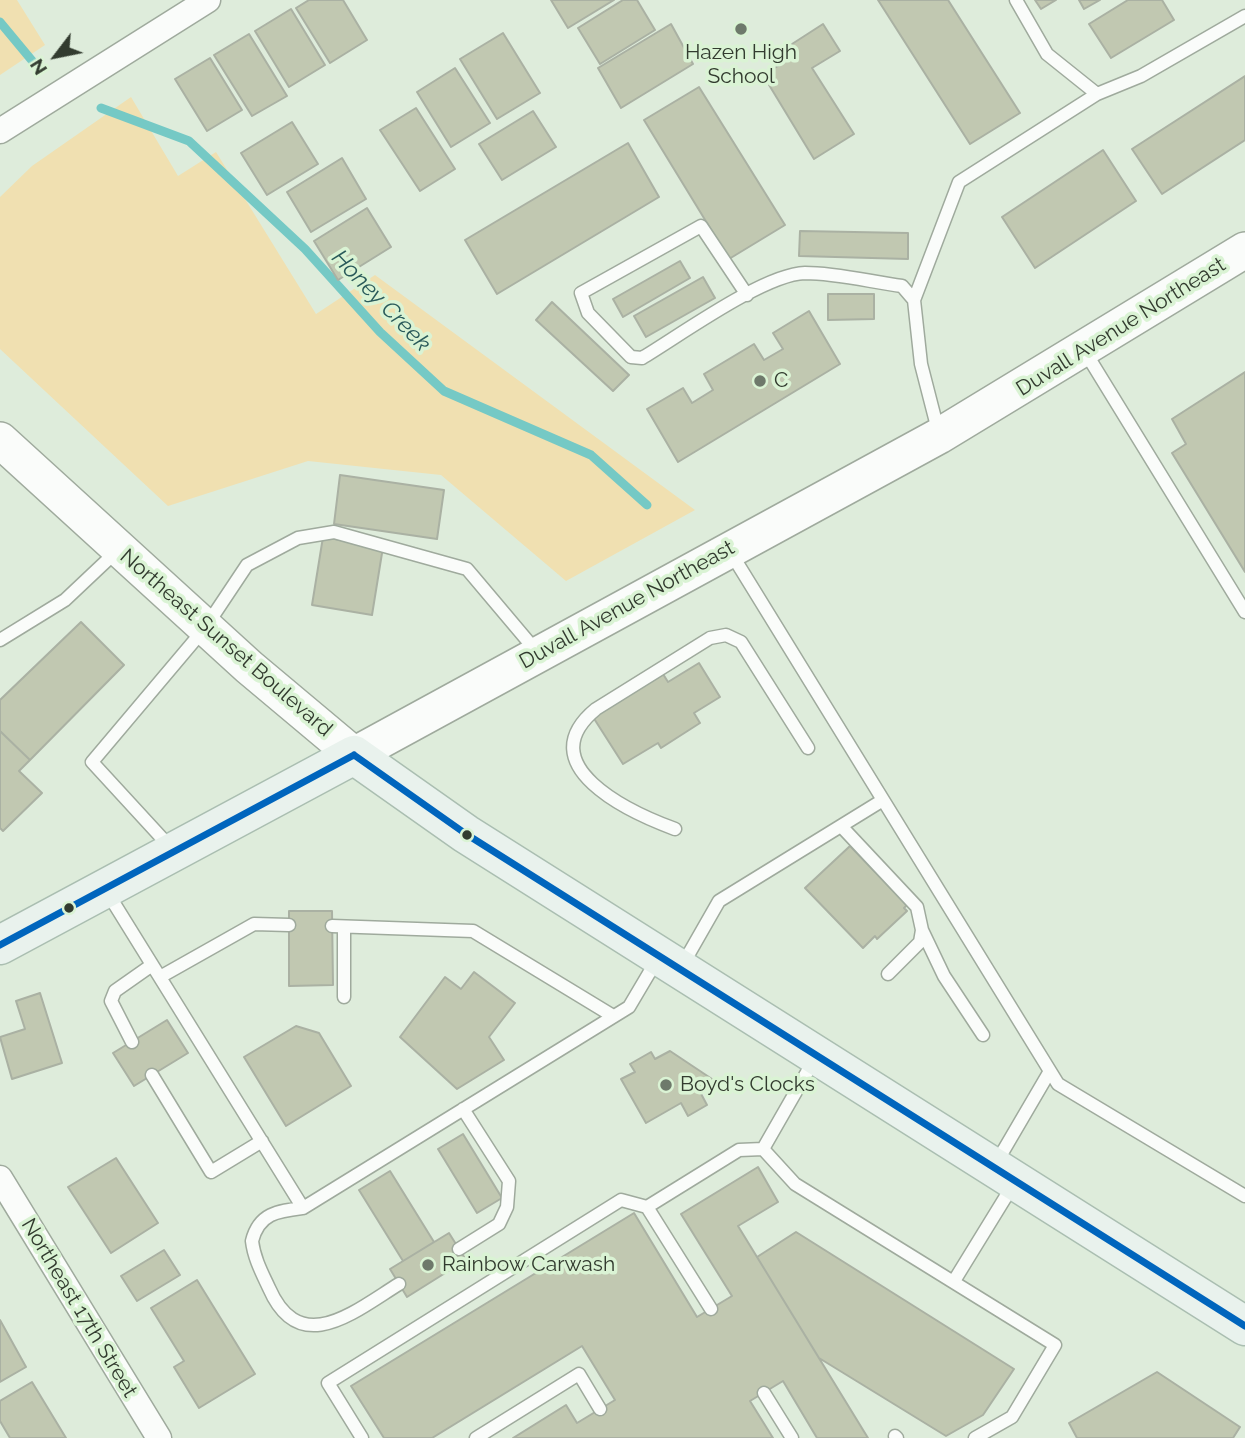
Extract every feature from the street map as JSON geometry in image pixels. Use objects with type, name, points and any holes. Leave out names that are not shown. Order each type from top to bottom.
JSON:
[{"type":"main road","name":"Duvall Avenue Northeast","points":[[0,945],[939,436],[1245,250]]},
{"type":"main road","name":"Northeast Sunset Boulevard","points":[[0,440],[205,628],[355,754],[466,834],[1245,1326]]},
{"type":"street","points":[[0,131],[208,0]]},
{"type":"street","name":"Northeast 17th Street","points":[[0,1178],[159,1438]]},
{"type":"lane","points":[[1016,0],[1047,54],[1097,94]]},
{"type":"lane","points":[[939,436],[921,364],[914,300],[959,182],[1097,94],[1141,76],[1245,16]]},
{"type":"lane","points":[[747,295],[701,226],[581,293],[588,313],[631,357],[642,358],[769,282],[804,273],[902,286],[914,300]]},
{"type":"lane","points":[[1084,350],[1245,612]]},
{"type":"lane","points":[[174,851],[92,762],[205,628],[247,565],[298,538],[334,532],[467,569],[539,654]]},
{"type":"lane","points":[[0,639],[65,600],[118,550]]},
{"type":"lane","points":[[729,550],[1058,1084],[1245,1196]]},
{"type":"lane","points":[[675,829],[634,814],[592,785],[582,774],[574,746],[585,718],[596,709],[709,638],[726,635],[741,642],[808,748]]},
{"type":"lane","points":[[399,1284],[334,1323],[318,1326],[303,1324],[288,1317],[270,1292],[252,1241],[260,1222],[268,1214],[303,1208],[629,1007],[669,964],[719,901],[883,800]]},
{"type":"lane","points":[[841,826],[917,907],[922,930],[944,976],[983,1035]]},
{"type":"lane","points":[[105,888],[303,1208]]},
{"type":"lane","points":[[160,977],[254,924],[289,925]]},
{"type":"lane","points":[[344,997],[338,927],[473,931],[613,1016]]},
{"type":"lane","points":[[888,974],[920,942],[922,930]]},
{"type":"lane","points":[[132,1042],[111,1001],[115,991],[152,965]]},
{"type":"lane","points":[[763,1149],[816,1057]]},
{"type":"lane","points":[[954,1281],[1050,1071]]},
{"type":"lane","points":[[152,1075],[211,1172],[262,1141]]},
{"type":"lane","points":[[458,1248],[499,1224],[508,1207],[509,1181],[463,1109]]},
{"type":"lane","points":[[647,1207],[739,1150],[763,1149],[795,1184],[1055,1345],[1012,1417],[975,1438]]},
{"type":"lane","points":[[362,1438],[328,1383],[621,1200],[647,1207],[711,1309]]},
{"type":"lane","points":[[476,1438],[579,1374],[600,1409]]},
{"type":"lane","points":[[764,1392],[792,1438]]},
{"type":"shaded area","points":[[0,0],[17,0],[45,45],[0,75]]},
{"type":"shaded area","points":[[131,97],[178,176],[216,152],[316,314],[375,275],[695,510],[566,581],[441,475],[308,461],[168,506],[0,349],[0,197],[32,166]]},
{"type":"building","points":[[309,0],[343,0],[367,40],[330,63],[296,8]]},
{"type":"building","points":[[551,0],[614,0],[568,28]]},
{"type":"building","points":[[623,0],[637,0],[655,30],[600,64],[578,28]]},
{"type":"building","points":[[878,0],[948,0],[1020,113],[970,144]]},
{"type":"building","points":[[1035,0],[1056,0],[1041,9]]},
{"type":"building","points":[[1079,0],[1100,0],[1084,9]]},
{"type":"building","points":[[1128,0],[1162,0],[1174,20],[1111,58],[1089,24]]},
{"type":"building","points":[[291,9],[325,65],[289,87],[255,31]]},
{"type":"building","points":[[671,24],[693,64],[621,108],[598,68]]},
{"type":"building","points":[[823,24],[840,51],[812,68],[854,134],[814,159],[763,75],[798,54],[792,44]]},
{"type":"building","points":[[503,33],[540,93],[497,119],[460,59]]},
{"type":"building","points":[[249,34],[287,96],[252,116],[214,55]]},
{"type":"building","points":[[210,58],[242,110],[207,131],[175,79]]},
{"type":"building","points":[[455,68],[490,123],[451,147],[417,92]]},
{"type":"building","points":[[1245,76],[1245,140],[1162,194],[1132,149]]},
{"type":"building","points":[[699,87],[785,225],[729,259],[644,120]]},
{"type":"building","points":[[416,108],[455,169],[420,191],[380,130]]},
{"type":"building","points":[[533,111],[556,147],[502,180],[479,144]]},
{"type":"building","points":[[292,122],[318,164],[267,195],[241,153]]},
{"type":"building","points":[[628,143],[659,197],[497,294],[465,240]]},
{"type":"building","points":[[1103,150],[1136,201],[1035,268],[1002,217]]},
{"type":"building","points":[[342,158],[366,199],[311,232],[287,192]]},
{"type":"building","points":[[367,208],[391,247],[338,280],[314,241]]},
{"type":"building","points":[[800,231],[908,233],[908,259],[799,256]]},
{"type":"building","points":[[680,261],[690,278],[623,317],[613,299]]},
{"type":"building","points":[[703,277],[715,298],[646,337],[634,316]]},
{"type":"building","points":[[828,294],[874,294],[874,319],[828,320]]},
{"type":"building","points":[[552,302],[629,375],[613,391],[536,320]]},
{"type":"building","name":"C","points":[[809,311],[840,364],[678,462],[647,409],[683,388],[692,403],[713,390],[704,374],[754,344],[764,360],[783,349],[773,333]]},
{"type":"building","points":[[1245,372],[1245,572],[1172,453],[1186,444],[1172,419]]},
{"type":"building","points":[[340,475],[444,490],[437,539],[334,524]]},
{"type":"building","points":[[323,537],[383,547],[372,615],[312,605]]},
{"type":"building","points":[[81,622],[124,665],[30,760],[0,731],[0,700]]},
{"type":"building","points":[[699,663],[720,697],[694,713],[700,723],[661,748],[658,743],[623,764],[593,717],[663,674],[668,682]]},
{"type":"building","points":[[0,731],[30,760],[19,771],[42,793],[3,831],[0,828]]},
{"type":"building","points":[[850,846],[907,905],[904,908],[907,911],[877,939],[875,936],[863,948],[805,888]]},
{"type":"building","points":[[289,911],[332,911],[333,985],[289,986]]},
{"type":"building","points":[[474,972],[515,1003],[489,1037],[504,1060],[457,1089],[400,1037],[445,977],[461,989]]},
{"type":"building","points":[[40,993],[62,1063],[12,1079],[0,1037],[25,1029],[16,1001]]},
{"type":"building","points":[[167,1020],[188,1053],[134,1086],[113,1053]]},
{"type":"building","points":[[296,1026],[319,1033],[351,1086],[286,1126],[244,1057]]},
{"type":"building","name":"Boyd's Clocks","points":[[670,1051],[715,1081],[699,1090],[707,1105],[688,1116],[681,1103],[646,1123],[621,1079],[635,1072],[630,1064],[651,1052],[655,1059]]},
{"type":"building","points":[[463,1134],[502,1198],[477,1213],[438,1149]]},
{"type":"building","points":[[116,1158],[158,1223],[111,1253],[68,1187]]},
{"type":"building","points":[[758,1167],[778,1202],[738,1226],[868,1438],[817,1438],[783,1381],[750,1401],[773,1438],[513,1438],[566,1405],[577,1423],[615,1400],[582,1346],[432,1438],[384,1438],[351,1386],[634,1213],[697,1317],[732,1296],[681,1214]]},
{"type":"building","points":[[390,1171],[434,1242],[403,1261],[359,1190]]},
{"type":"building","points":[[796,1232],[1014,1369],[983,1415],[946,1436],[819,1358],[757,1257]]},
{"type":"building","name":"Rainbow Carwash","points":[[449,1233],[466,1260],[407,1297],[390,1269]]},
{"type":"building","points":[[164,1250],[180,1275],[137,1301],[121,1276]]},
{"type":"building","points":[[197,1280],[255,1374],[199,1408],[174,1367],[184,1361],[151,1308]]},
{"type":"building","points":[[0,1320],[26,1367],[0,1382]]},
{"type":"building","points":[[1157,1372],[1240,1427],[1233,1438],[1077,1438],[1069,1423]]},
{"type":"building","points":[[32,1382],[66,1438],[10,1438],[0,1421],[0,1401]]},
{"type":"waterway","name":"Honey Creek","points":[[0,22],[34,63]]},
{"type":"waterway","name":"Honey Creek","points":[[101,108],[189,141],[305,249],[380,332],[444,391],[591,455],[647,505]]},
{"type":"transit line","points":[[354,755],[466,834],[1245,1326]]},
{"type":"transit line","points":[[0,945],[354,755]]},
{"type":"place","name":"Hazen High School","points":[[741,29]]},
{"type":"place","name":"C","points":[[760,381]]},
{"type":"place","name":"Boyd's Clocks","points":[[666,1085]]},
{"type":"place","name":"Rainbow Carwash","points":[[428,1265]]}]
